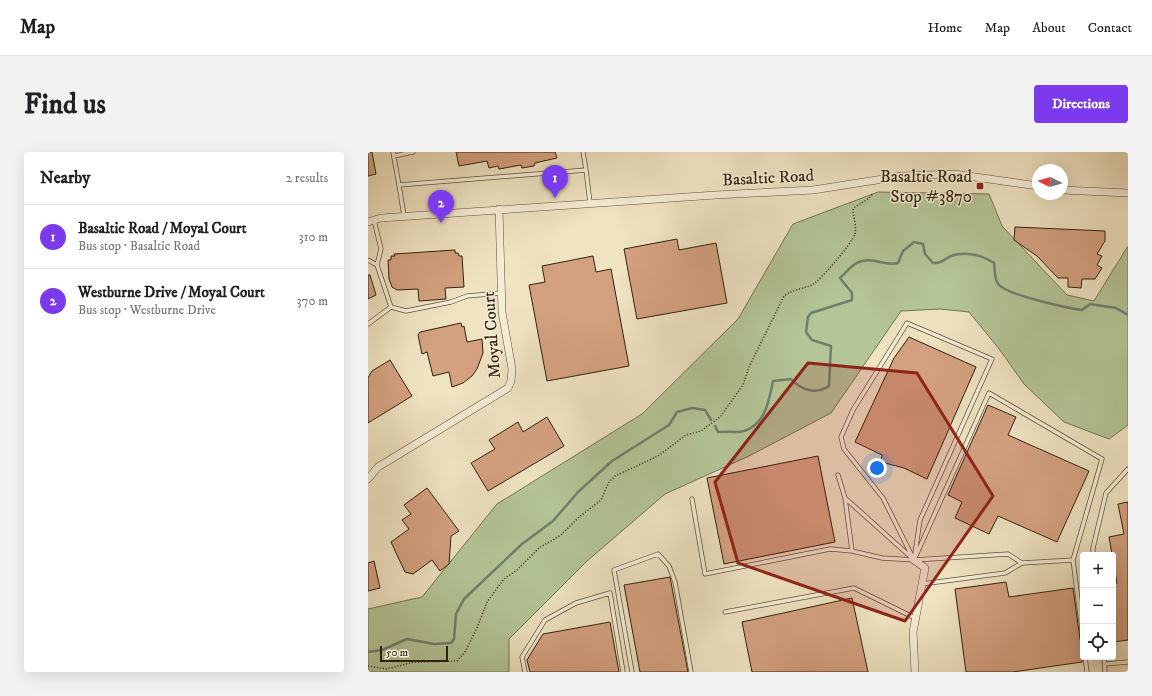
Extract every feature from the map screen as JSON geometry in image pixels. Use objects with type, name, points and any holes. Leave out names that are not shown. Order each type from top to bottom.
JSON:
[{"type":"street","name":"Basaltic Road","points":[[371,221],[404,216],[499,209],[813,190],[902,176],[954,174],[1032,185]]},
{"type":"street","points":[[1068,190],[1128,193]]},
{"type":"street","name":"Moyal Court","points":[[368,479],[378,467],[508,388],[511,381],[512,369],[502,312],[499,209]]},
{"type":"street","points":[[914,560],[925,568],[913,632],[915,672]]},
{"type":"lane","points":[[404,216],[393,154],[413,152]]},
{"type":"lane","points":[[583,152],[590,203]]},
{"type":"lane","points":[[399,185],[586,170]]},
{"type":"lane","points":[[371,221],[381,249],[377,265],[391,307]]},
{"type":"lane","points":[[368,260],[377,265]]},
{"type":"lane","points":[[391,307],[406,311],[451,302],[467,296],[502,292]]},
{"type":"lane","points":[[368,324],[391,307]]},
{"type":"lane","points":[[908,323],[992,359],[920,520],[914,560],[883,498],[844,449],[842,437],[853,410],[908,323]]},
{"type":"lane","points":[[914,560],[989,393],[1102,459],[1073,560],[1081,624]]},
{"type":"lane","points":[[1093,552],[1106,493],[1128,469]]},
{"type":"lane","points":[[838,475],[845,498],[852,551]]},
{"type":"lane","points":[[845,498],[914,560]]},
{"type":"lane","points":[[692,499],[705,574],[830,549],[852,551],[882,558],[914,560],[1008,554],[1022,563]]},
{"type":"lane","points":[[632,672],[614,570],[658,554],[669,566],[675,582],[691,672]]},
{"type":"lane","points":[[922,584],[1005,573],[1022,563],[1073,560]]},
{"type":"lane","points":[[725,612],[854,588],[915,618]]},
{"type":"lane","points":[[525,672],[522,657],[545,620],[576,603],[610,593],[623,672]]},
{"type":"lane","points":[[1085,660],[1087,672]]},
{"type":"lane","points":[[1104,660],[1106,672]]},
{"type":"lane","points":[[1105,664],[1128,662]]},
{"type":"path","points":[[368,666],[387,669],[414,662],[443,660],[457,661],[465,652],[477,628],[487,602],[504,579],[517,570],[539,548],[561,535],[578,518],[601,500],[609,482],[614,476],[658,456],[686,435],[706,428],[720,417],[743,385],[749,367],[784,296],[789,292],[812,285],[820,280],[849,246],[856,232],[853,209],[859,203],[870,198],[873,193]]},
{"type":"highlighted area","points":[[808,363],[917,373],[993,496],[905,621],[738,563],[715,482]]},
{"type":"green space","points":[[878,192],[989,194],[1002,226],[1067,295],[1094,301],[1128,246],[1128,425],[1109,439],[1064,422],[1024,384],[1000,350],[969,312],[940,309],[901,311],[831,413],[749,456],[665,494],[587,561],[509,639],[509,672],[368,672],[368,609],[422,597],[497,504],[642,414],[738,319],[793,224]]},
{"type":"building","points":[[372,152],[376,174],[368,176],[368,153]]},
{"type":"building","points":[[456,152],[555,152],[557,158],[535,163],[534,166],[522,168],[521,165],[499,169],[498,166],[489,168],[487,161],[459,166]]},
{"type":"building","points":[[1015,227],[1105,231],[1105,241],[1097,254],[1102,256],[1097,265],[1102,268],[1095,279],[1082,279],[1081,288],[1068,287],[1068,278],[1058,278],[1037,256],[1014,240]]},
{"type":"building","points":[[677,239],[679,250],[716,243],[727,303],[637,319],[624,249]]},
{"type":"building","points":[[455,250],[455,253],[462,256],[464,287],[445,288],[446,299],[419,301],[418,289],[397,290],[392,287],[389,279],[388,260],[391,260],[391,256],[395,256],[394,254]]},
{"type":"building","points":[[593,256],[596,272],[611,269],[629,366],[547,381],[529,285],[545,282],[542,266]]},
{"type":"building","points":[[368,275],[370,275],[376,295],[368,299]]},
{"type":"building","points":[[461,323],[462,327],[464,326],[467,342],[482,339],[483,353],[477,369],[472,376],[463,383],[452,387],[449,372],[433,376],[427,352],[422,354],[418,335],[420,332]]},
{"type":"building","points":[[909,337],[976,367],[927,479],[904,468],[881,462],[882,455],[855,442],[894,358]]},
{"type":"building","points":[[390,360],[412,396],[368,423],[368,378],[372,371]]},
{"type":"building","points":[[988,405],[1016,417],[1008,435],[1089,471],[1057,542],[998,516],[989,534],[955,518],[962,502],[948,495]]},
{"type":"building","points":[[547,417],[564,446],[488,491],[471,463],[495,449],[489,440],[518,422],[523,432]]},
{"type":"building","points":[[818,456],[835,542],[724,564],[707,478]]},
{"type":"building","points":[[427,488],[459,531],[451,536],[449,564],[440,571],[432,560],[413,574],[405,572],[391,542],[409,529],[402,520],[411,514],[404,505]]},
{"type":"building","points":[[1128,502],[1128,640],[1116,642],[1116,552],[1112,552],[1109,537],[1124,534],[1118,504]]},
{"type":"building","points":[[374,561],[380,588],[368,591],[368,563]]},
{"type":"building","points":[[670,577],[688,672],[640,672],[624,585]]},
{"type":"building","points":[[1006,582],[1009,597],[1073,588],[1080,639],[1080,660],[1082,660],[1082,662],[1013,672],[966,672],[955,589]]},
{"type":"building","points":[[852,598],[868,672],[752,672],[742,622]]},
{"type":"building","points":[[610,622],[619,672],[530,672],[527,660],[543,634]]},
{"type":"waterway","points":[[715,426],[718,432],[741,432],[751,428],[762,417],[768,403],[773,381],[791,379],[799,386],[814,391],[824,389],[829,386],[831,346],[812,340],[806,332],[808,317],[811,313],[852,300],[852,293],[840,278],[854,265],[864,260],[888,264],[898,263],[903,251],[914,242],[923,244],[925,254],[933,263],[938,263],[951,256],[962,254],[979,256],[989,260],[994,263],[995,278],[997,283],[1005,289],[1025,297],[1082,310],[1090,304],[1116,308],[1128,315]]},
{"type":"waterway","points":[[368,652],[382,650],[407,639],[434,644],[451,643],[454,639],[456,614],[464,599],[522,544],[553,521],[578,492],[612,461],[669,425],[677,412],[692,408],[705,410],[711,420]]},
{"type":"place","name":"Basaltic Road Stop #3870","points":[[980,186]]},
{"type":"place","name":"Basaltic Road / Moyal Court","points":[[555,198]]},
{"type":"place","name":"Westburne Drive / Moyal Court","points":[[441,223]]}]
